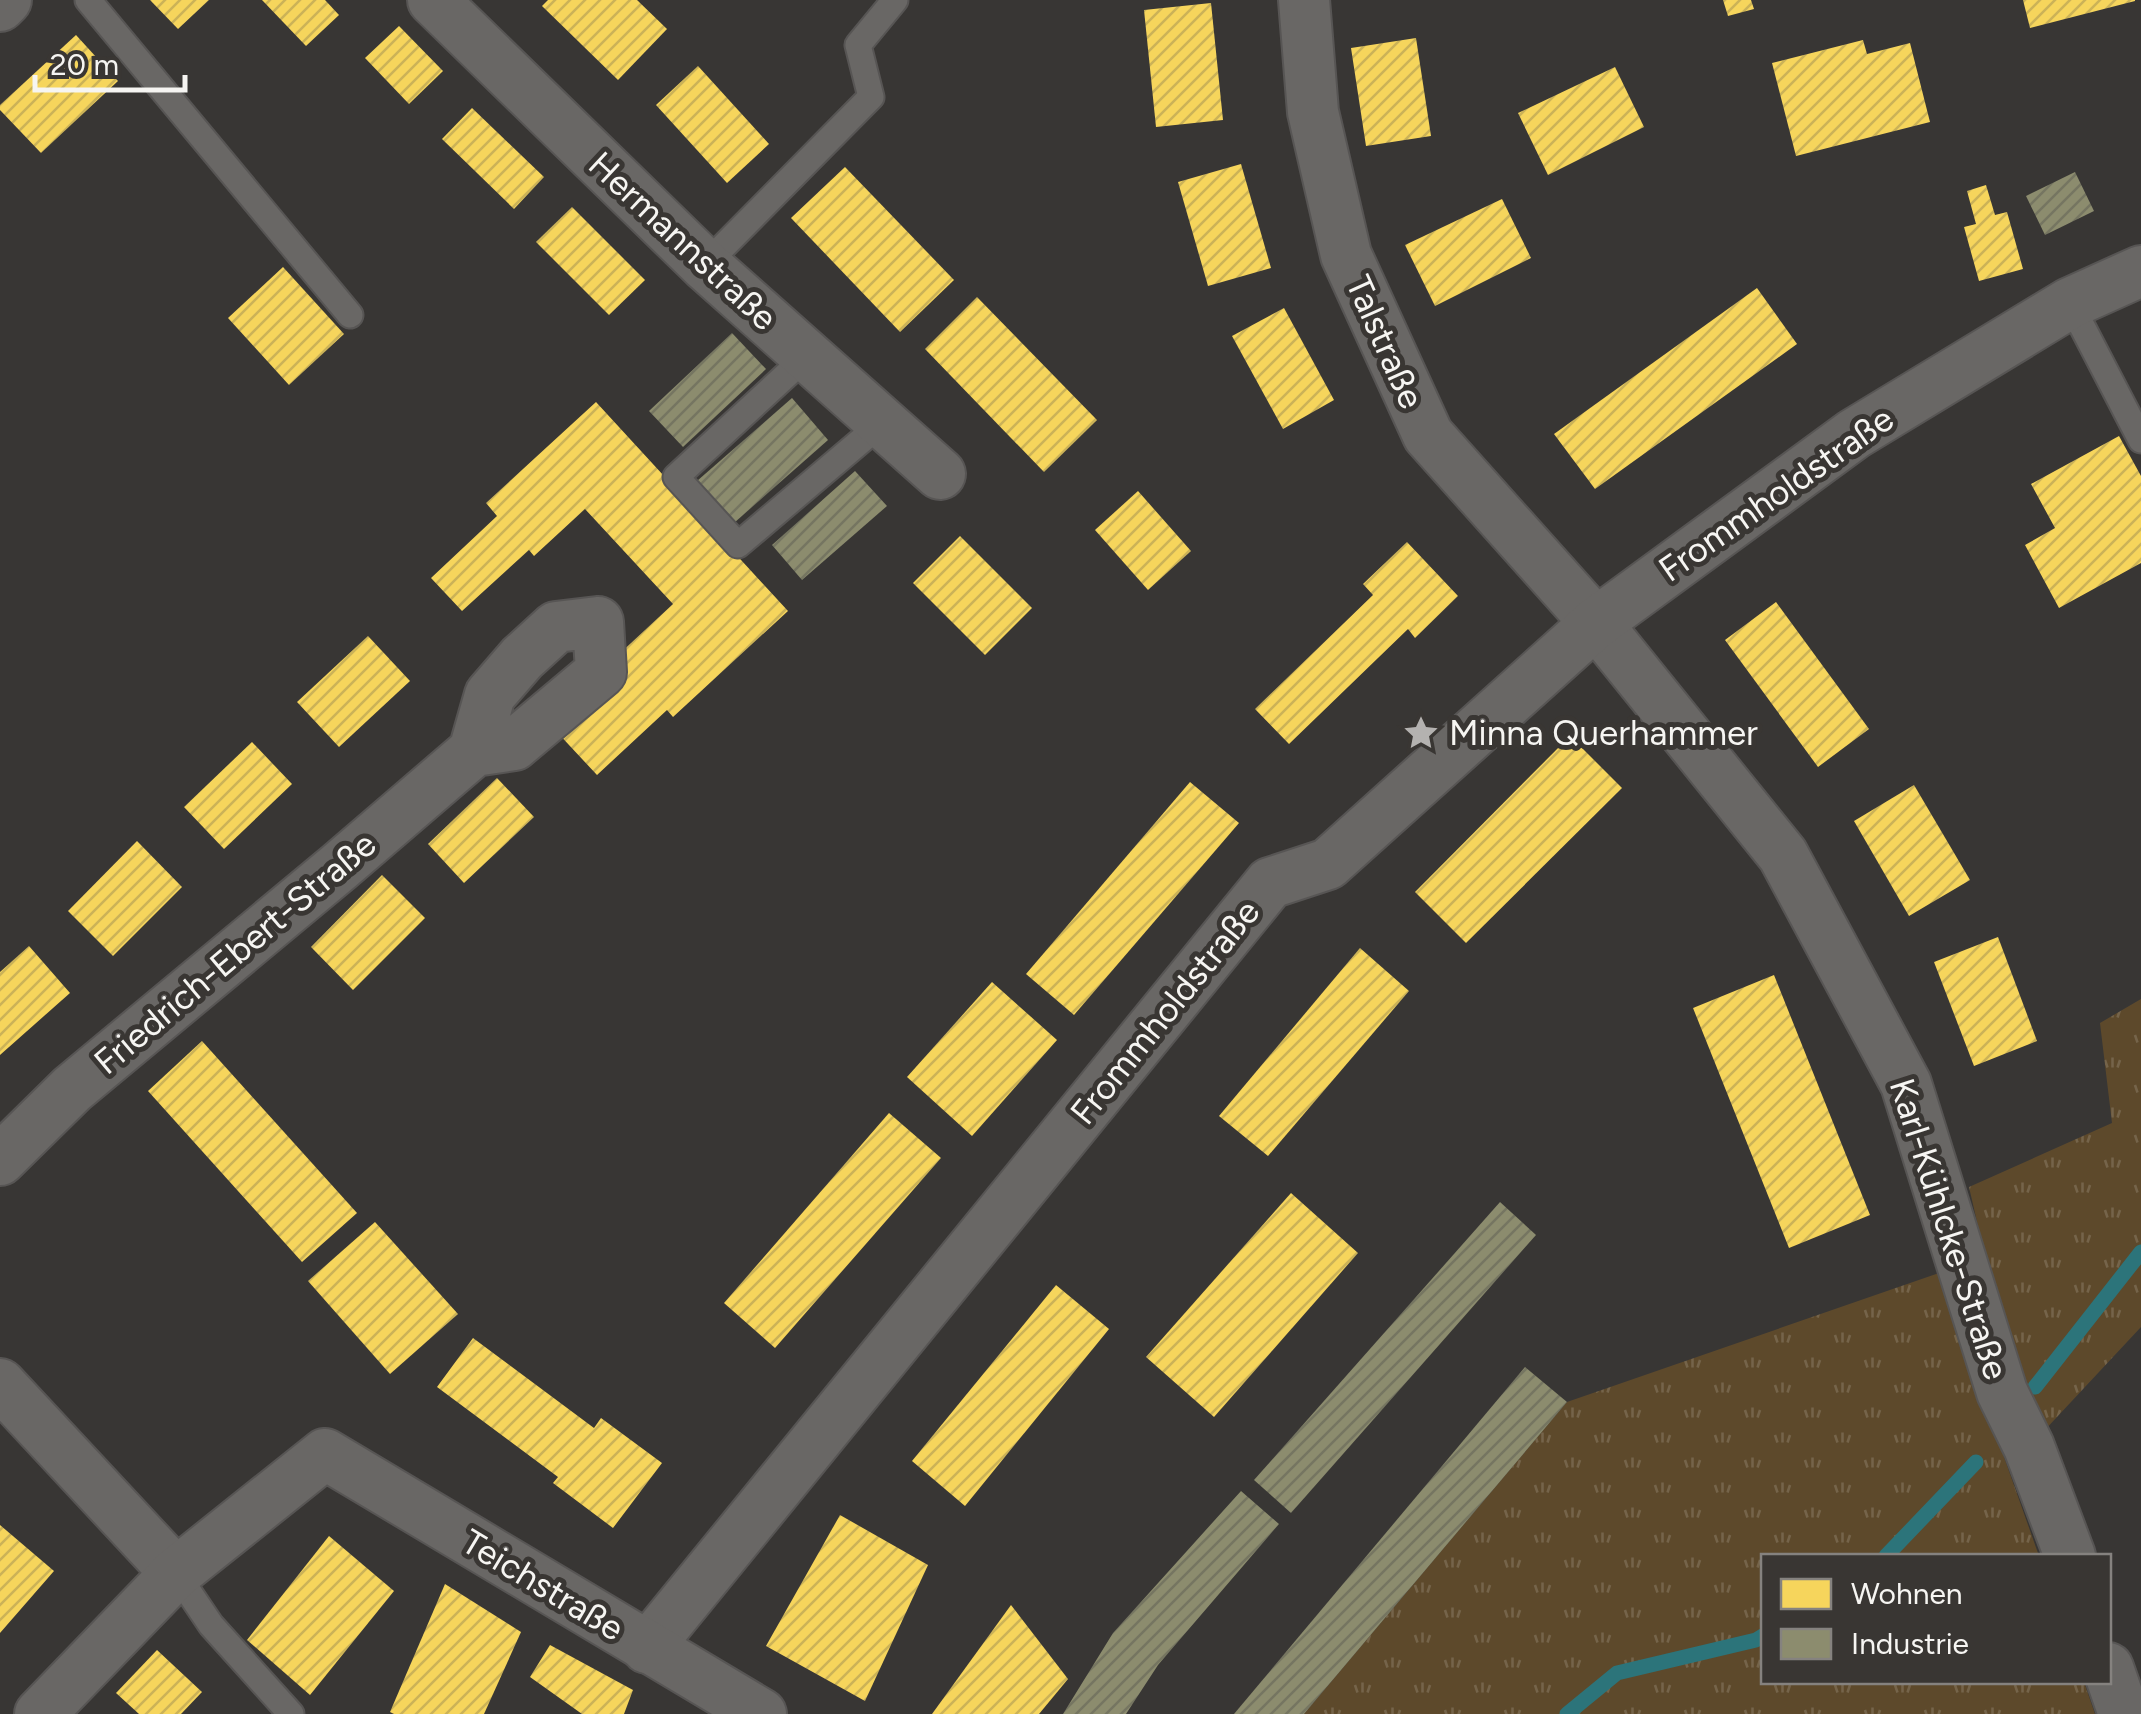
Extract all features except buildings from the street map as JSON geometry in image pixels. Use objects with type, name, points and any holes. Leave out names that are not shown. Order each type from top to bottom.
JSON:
[{"type":"street","points":[[0,6],[6,0]]},
{"type":"street","name":"Hermannstraße","points":[[433,0],[705,265],[940,474]]},
{"type":"street","name":"Talstraße","points":[[1304,0],[1312,112],[1346,255],[1428,435],[1596,622]]},
{"type":"street","name":"Frommholdstraße","points":[[647,1648],[1270,882],[1328,864],[1596,622],[1854,434],[2070,303],[2141,271]]},
{"type":"street","name":"Karl-Kühlcke-Straße","points":[[1596,622],[1783,855],[1906,1084],[2002,1392],[2029,1447],[2069,1554]]},
{"type":"street","name":"Friedrich-Ebert-Straße","points":[[0,1160],[72,1090],[474,750]]},
{"type":"street","points":[[0,1384],[176,1573],[60,1707]]},
{"type":"street","name":"Teichstraße","points":[[176,1573],[325,1454],[760,1714]]},
{"type":"street","points":[[2111,1677],[2124,1714]]},
{"type":"lane","points":[[88,0],[350,315]]},
{"type":"lane","points":[[705,265],[871,97],[858,46],[896,0]]},
{"type":"lane","points":[[2070,303],[2141,440]]},
{"type":"lane","points":[[808,356],[676,477],[738,545],[882,423]]},
{"type":"lane","points":[[176,1573],[211,1624],[291,1714]]},
{"type":"green space","points":[[2141,999],[2141,1327],[2029,1447],[1969,1187],[2112,1123],[2100,1023]]},
{"type":"green space","points":[[1939,1273],[2038,1554],[1761,1554],[1761,1684],[2085,1684],[2095,1714],[1304,1714],[1567,1402]]},
{"type":"waterway","points":[[2035,1387],[2141,1252]]},
{"type":"waterway","points":[[1888,1554],[1976,1462]]},
{"type":"waterway","points":[[1567,1714],[1617,1673],[1761,1637]]},
{"type":"place","name":"Minna Querhammer","points":[[1421,733]]}]
